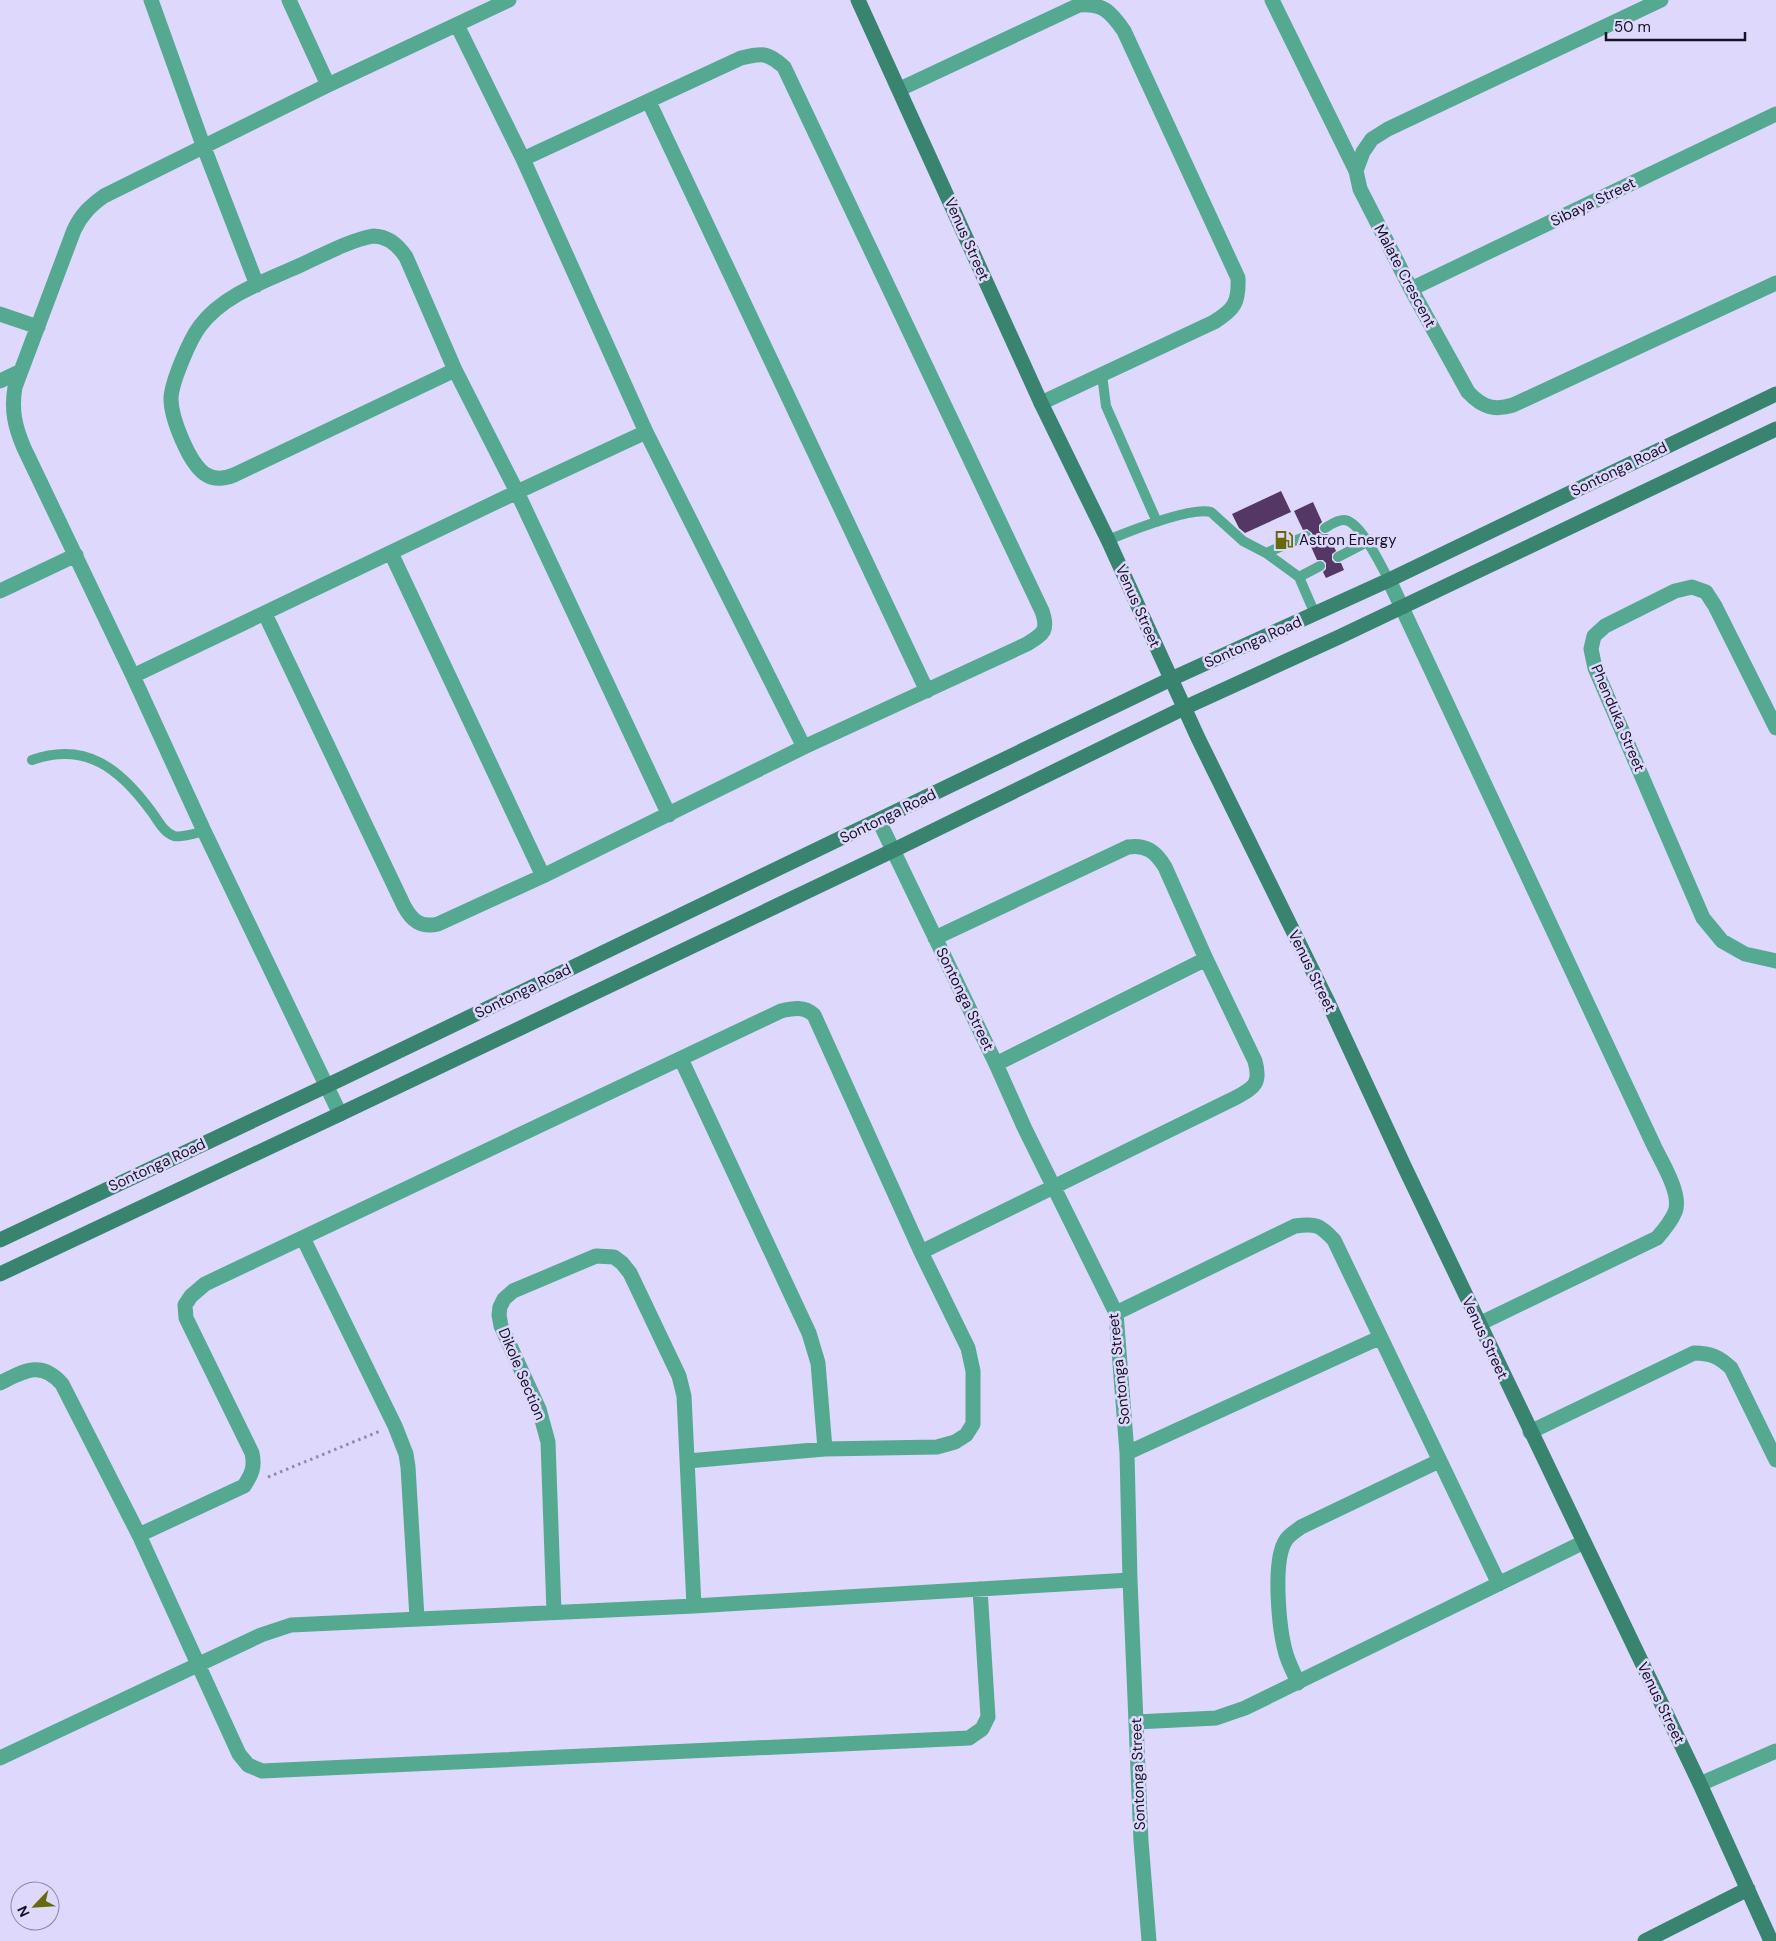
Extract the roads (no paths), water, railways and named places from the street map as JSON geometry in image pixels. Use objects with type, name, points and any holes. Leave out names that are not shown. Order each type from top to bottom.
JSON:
[{"type":"main road","name":"Venus Street","points":[[858,0],[1041,403],[1108,540],[1184,708],[1326,1000],[1530,1432],[1700,1784],[1771,1941]]},
{"type":"main road","name":"Sontonga Road","points":[[0,1240],[328,1086],[1171,679],[1389,580],[1776,394]]},
{"type":"main road","name":"Sontonga Road","points":[[0,1274],[894,850],[1184,708],[1776,429]]},
{"type":"main road","points":[[1645,1941],[1748,1889]]},
{"type":"street","points":[[151,0],[203,146],[257,285]]},
{"type":"street","points":[[289,0],[328,85]]},
{"type":"street","points":[[340,1114],[204,831],[133,676],[16,430],[13,419],[13,398],[21,371],[74,230],[85,211],[104,196],[203,146],[509,0]]},
{"type":"street","name":"Malate Crescent","points":[[1272,0],[1356,171],[1360,188],[1411,290],[1468,392],[1478,402],[1490,408],[1503,408],[1528,399],[1776,283]]},
{"type":"street","points":[[1356,171],[1363,152],[1372,139],[1388,129],[1661,0]]},
{"type":"street","points":[[900,89],[1079,5],[1098,5],[1109,12],[1124,31],[1238,278],[1236,303],[1227,313],[1214,322],[1041,403]]},
{"type":"street","points":[[456,25],[523,159],[646,432],[804,747]]},
{"type":"street","points":[[264,614],[398,894],[413,920],[424,926],[438,924],[543,876],[670,815],[804,747],[1026,644],[1045,630],[1046,622],[784,67],[773,58],[761,54],[741,58],[523,159]]},
{"type":"street","points":[[649,102],[927,691]]},
{"type":"street","name":"Sibaya Street","points":[[1411,290],[1776,114]]},
{"type":"street","points":[[455,370],[234,475],[223,478],[210,476],[198,468],[176,425],[172,407],[172,392],[191,339],[200,326],[227,302],[257,285],[363,238],[380,236],[387,238],[400,249],[410,264],[455,370],[517,492],[670,815]]},
{"type":"street","points":[[0,314],[38,327]]},
{"type":"street","points":[[0,381],[21,371]]},
{"type":"street","points":[[133,676],[646,432]]},
{"type":"street","points":[[391,553],[543,876]]},
{"type":"street","points":[[0,591],[76,555]]},
{"type":"street","points":[[1389,580],[1674,1184],[1676,1210],[1667,1226],[1656,1238],[1479,1324]]},
{"type":"street","name":"Phenduka Street","points":[[1776,728],[1715,606],[1706,592],[1692,588],[1675,591],[1605,626],[1594,636],[1591,649],[1595,668],[1703,918],[1722,940],[1745,954],[1776,961]]},
{"type":"street","name":"Sontonga Street","points":[[879,821],[996,1064],[1025,1130],[1116,1313],[1128,1453],[1130,1580],[1141,1841],[1150,1941]]},
{"type":"street","points":[[921,1252],[1055,1188],[1237,1097],[1250,1090],[1257,1081],[1258,1074],[1255,1061],[1206,959],[1165,867],[1158,855],[1147,848],[1137,845],[1128,847],[935,938]]},
{"type":"street","points":[[996,1064],[1206,959]]},
{"type":"street","points":[[139,1535],[244,1486],[253,1474],[254,1462],[252,1453],[186,1318],[185,1305],[191,1296],[206,1284],[780,1011],[796,1008],[808,1010],[814,1015],[921,1252],[968,1348],[973,1370],[973,1424],[966,1435],[955,1442],[937,1447],[825,1449],[688,1461]]},
{"type":"street","points":[[681,1059],[809,1333],[818,1364],[825,1449]]},
{"type":"street","points":[[1116,1313],[1295,1226],[1310,1224],[1322,1228],[1334,1240],[1379,1338],[1498,1584]]},
{"type":"street","points":[[303,1238],[395,1426],[406,1454],[417,1618]]},
{"type":"street","name":"Dikole Section","points":[[554,1612],[548,1442],[541,1415],[501,1326],[499,1315],[504,1299],[513,1291],[596,1256],[614,1258],[622,1263],[630,1273],[680,1381],[684,1396],[694,1606]]},
{"type":"street","points":[[1128,1453],[1379,1338]]},
{"type":"street","points":[[1530,1432],[1694,1353],[1708,1353],[1720,1357],[1731,1368],[1776,1460]]},
{"type":"street","points":[[0,1383],[33,1370],[45,1371],[57,1378],[68,1393],[139,1535],[239,1754],[248,1765],[262,1770],[969,1738],[986,1723],[988,1717],[980,1588]]},
{"type":"street","points":[[1298,1682],[1286,1654],[1281,1629],[1277,1569],[1286,1539],[1300,1527],[1439,1461]]},
{"type":"street","points":[[1136,1722],[1216,1718],[1245,1708],[1584,1542]]},
{"type":"street","points":[[0,1758],[261,1635],[291,1625],[694,1606],[1130,1580]]},
{"type":"street","points":[[1700,1784],[1776,1751]]},
{"type":"lane","points":[[1102,375],[1106,406],[1157,522]]},
{"type":"lane","points":[[1108,540],[1157,522],[1197,512],[1211,512],[1243,541],[1266,553],[1300,578],[1315,614]]},
{"type":"lane","points":[[1325,528],[1345,520],[1360,531],[1389,580]]},
{"type":"lane","points":[[1266,553],[1306,536]]},
{"type":"lane","points":[[1338,557],[1367,542]]},
{"type":"lane","points":[[1300,578],[1320,566]]},
{"type":"lane","points":[[32,760],[49,754],[70,753],[92,758],[127,782],[164,830],[176,837],[204,831]]},
{"type":"place","name":"Astron Energy","points":[[1284,540]]}]
